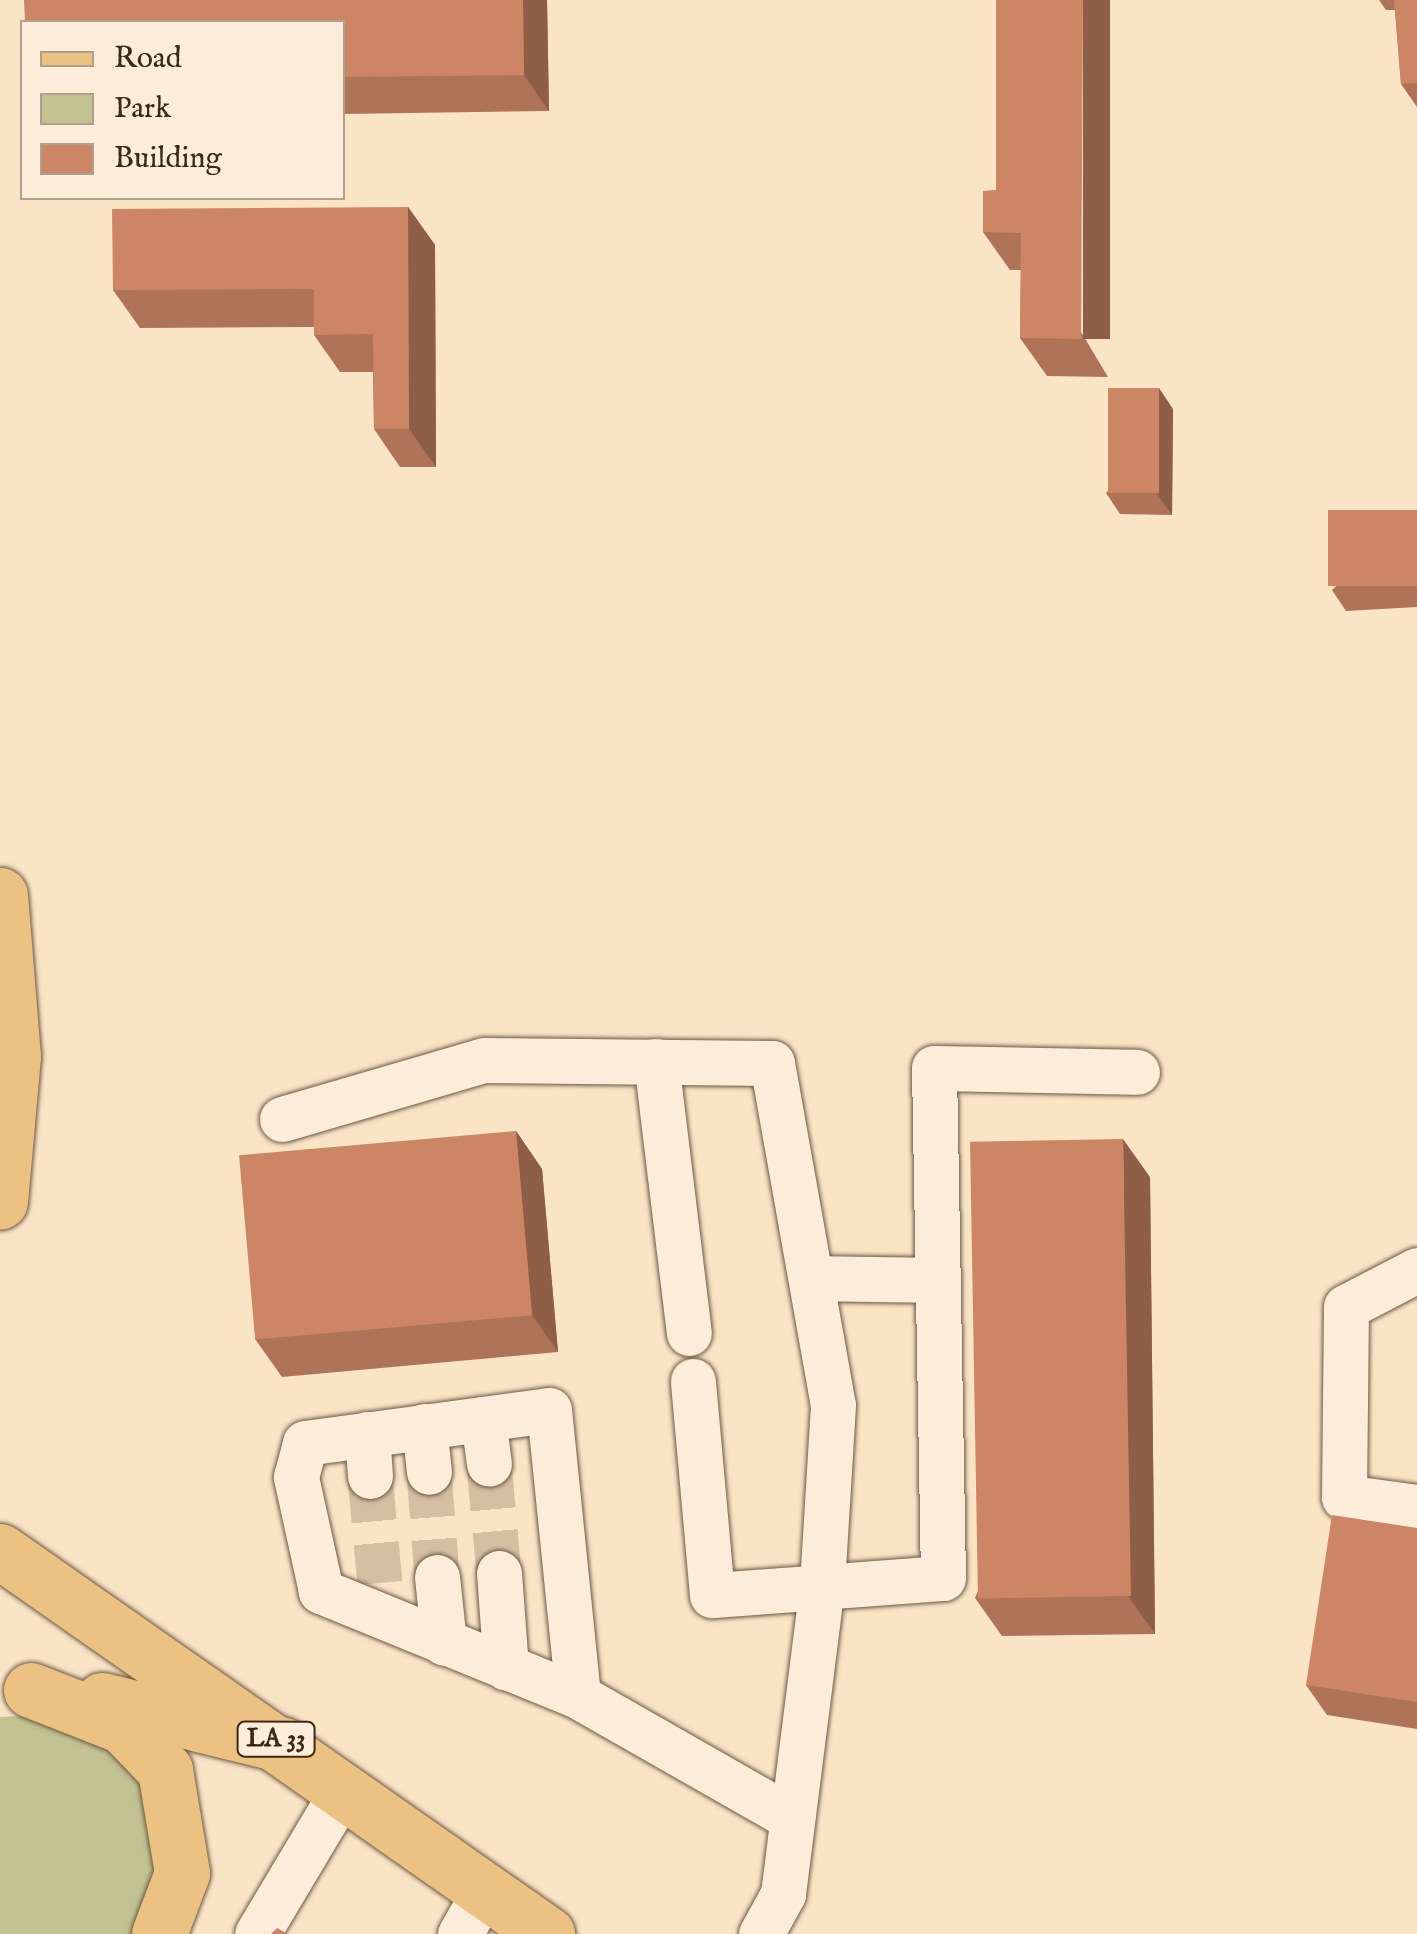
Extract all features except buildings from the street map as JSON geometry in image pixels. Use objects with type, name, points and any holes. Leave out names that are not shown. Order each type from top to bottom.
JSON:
[{"type":"main road","points":[[0,895],[13,1056],[0,1200]]},
{"type":"main road","name":"LA 33","points":[[0,1551],[344,1788],[473,1912],[546,1934]]},
{"type":"main road","points":[[15,1690],[284,1745]]},
{"type":"main road","points":[[15,1690],[123,1726],[165,1770],[182,1873],[159,1934]]},
{"type":"lane","points":[[282,1119],[484,1060],[772,1063],[833,1405],[822,1587],[783,1894],[761,1934]]},
{"type":"lane","points":[[656,1061],[689,1333]]},
{"type":"lane","points":[[693,1382],[712,1595],[942,1578],[934,1068],[1138,1072]]},
{"type":"lane","points":[[1417,1270],[1346,1307],[1344,1478],[1344,1497],[1417,1508]]},
{"type":"lane","points":[[810,1278],[937,1280]]},
{"type":"lane","points":[[578,1696],[549,1410],[424,1426],[369,1455],[305,1442],[296,1477],[321,1590],[382,1601],[444,1644],[578,1696],[792,1818]]},
{"type":"lane","points":[[483,1419],[489,1464]]},
{"type":"lane","points":[[424,1426],[429,1472]]},
{"type":"lane","points":[[500,1573],[506,1668]]},
{"type":"lane","points":[[437,1577],[444,1644]]},
{"type":"lane","points":[[275,1928],[344,1788]]},
{"type":"green space","points":[[49,1715],[127,1746],[169,1818],[141,1934],[0,1934],[0,1717]]},
{"type":"tunnel","points":[[489,1464],[499,1573]]},
{"type":"tunnel","points":[[429,1472],[437,1577]]},
{"type":"tunnel","points":[[370,1476],[380,1583]]}]
